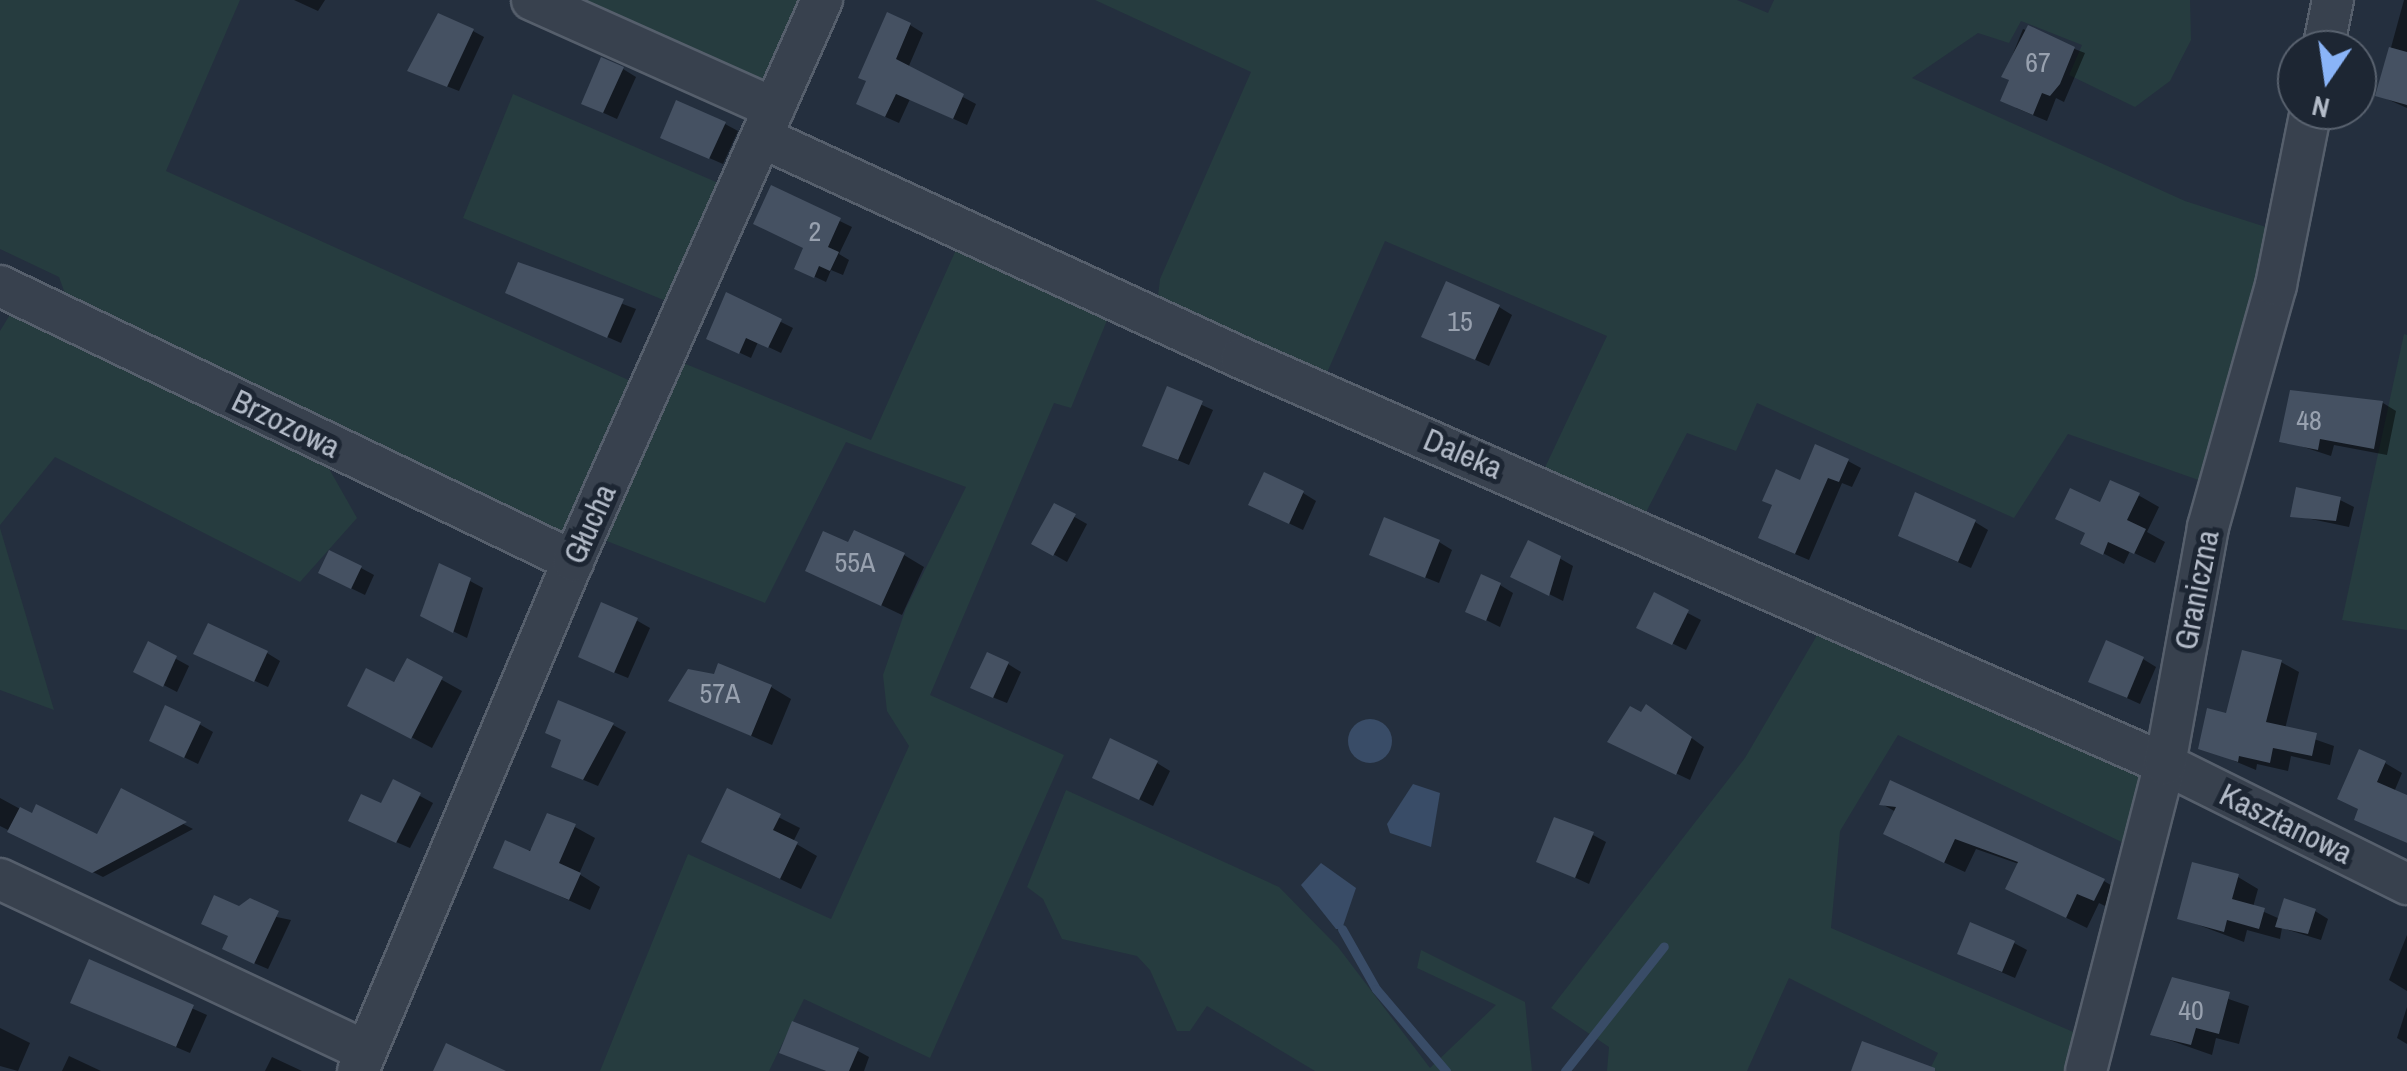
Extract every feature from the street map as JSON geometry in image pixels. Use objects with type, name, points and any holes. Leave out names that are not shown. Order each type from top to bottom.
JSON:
[{"type":"street","name":"Daleka","points":[[532,0],[1240,358],[2165,764]]},
{"type":"street","name":"Głucha","points":[[0,879],[362,1061],[573,562],[822,0]]},
{"type":"street","points":[[2327,30],[2333,0]]},
{"type":"street","name":"Graniczna","points":[[2086,1071],[2165,764],[2208,527],[2276,285],[2307,130]]},
{"type":"street","name":"Brzozowa","points":[[0,286],[573,562]]},
{"type":"street","name":"Kasztanowa","points":[[2165,764],[2407,884]]},
{"type":"green space","points":[[0,0],[240,0],[166,171],[635,383],[565,549],[72,313],[59,277],[0,249]]},
{"type":"green space","points":[[567,0],[800,0],[761,82]]},
{"type":"green space","points":[[1095,0],[1737,0],[1768,13],[1774,0],[2190,0],[2191,40],[2170,81],[2135,107],[2069,75],[2082,45],[2021,21],[2009,43],[1978,33],[1912,78],[2185,201],[2272,229],[2207,483],[2068,434],[2014,518],[1757,403],[1736,451],[1687,433],[1642,520],[1541,476],[1607,336],[1385,241],[1322,384],[1157,305],[1160,279],[1251,72]]},
{"type":"green space","points":[[513,94],[723,185],[666,301],[463,218]]},
{"type":"green space","points":[[959,243],[1110,313],[1071,408],[1054,403],[930,695],[1064,755],[930,1058],[804,999],[769,1071],[600,1071],[688,854],[831,919],[909,746],[887,711],[883,675],[906,608],[966,487],[846,442],[765,603],[599,538],[676,360],[871,440]]},
{"type":"green space","points":[[14,308],[323,458],[357,518],[300,582],[55,457],[0,525],[0,331]]},
{"type":"green space","points":[[2404,334],[2407,335],[2407,630],[2342,620]]},
{"type":"green space","points":[[0,528],[54,710],[0,690]]},
{"type":"green space","points":[[1826,620],[2151,773],[2130,846],[1898,735],[1840,831],[1831,928],[2078,1034],[2066,1071],[1929,1071],[1938,1053],[1789,978],[1747,1071],[1607,1071],[1609,1047],[1551,1008],[1745,758]]},
{"type":"green space","points":[[1066,790],[1279,887],[1338,947],[1430,1068],[1496,1005],[1417,968],[1421,950],[1525,1002],[1532,1071],[1315,1071],[1207,1006],[1190,1031],[1177,1031],[1150,970],[1137,956],[1062,939],[1043,899],[1027,887]]},
{"type":"water","points":[[1370,719],[1386,725],[1392,741],[1386,757],[1370,763],[1354,757],[1348,741],[1354,725]]},
{"type":"water","points":[[1413,784],[1440,793],[1431,847],[1390,833],[1387,824]]},
{"type":"water","points":[[1321,863],[1356,888],[1342,929],[1336,929],[1301,885]]},
{"type":"building","points":[[887,12],[911,23],[896,59],[964,94],[953,119],[896,94],[885,117],[856,104],[866,81],[858,78]]},
{"type":"building","points":[[438,13],[474,29],[447,87],[407,71]]},
{"type":"building","points":[[2028,25],[2075,47],[2060,84],[2050,96],[2042,93],[2033,115],[2000,101],[2009,80],[2001,77]]},
{"type":"building","points":[[2389,47],[2407,52],[2407,105],[2377,97]]},
{"type":"building","points":[[601,57],[624,67],[603,113],[581,104]]},
{"type":"building","points":[[676,100],[726,122],[709,159],[660,138]]},
{"type":"building","points":[[771,185],[841,218],[828,247],[839,252],[830,271],[819,266],[814,278],[794,269],[803,248],[753,224]]},
{"type":"building","points":[[518,262],[624,299],[607,338],[505,293]]},
{"type":"building","points":[[1446,281],[1500,305],[1475,360],[1421,337]]},
{"type":"building","points":[[726,292],[782,319],[768,348],[746,338],[739,354],[706,339]]},
{"type":"building","points":[[1167,386],[1203,401],[1178,460],[1142,446]]},
{"type":"building","points":[[2290,390],[2383,401],[2374,449],[2320,439],[2318,450],[2279,442]]},
{"type":"building","points":[[1815,444],[1849,459],[1839,482],[1828,478],[1795,554],[1758,538],[1772,505],[1762,501],[1776,469],[1800,480]]},
{"type":"building","points":[[1264,472],[1304,491],[1289,524],[1248,505]]},
{"type":"building","points":[[2110,480],[2140,493],[2127,520],[2146,529],[2134,554],[2108,542],[2103,555],[2080,544],[2085,533],[2055,519],[2070,488],[2100,502]]},
{"type":"building","points":[[2296,487],[2341,497],[2336,521],[2290,517]]},
{"type":"building","points":[[1915,492],[1976,520],[1958,562],[1898,536]]},
{"type":"building","points":[[1054,503],[1076,514],[1053,556],[1031,544]]},
{"type":"building","points":[[1384,517],[1440,540],[1425,578],[1369,555]]},
{"type":"building","points":[[854,530],[905,553],[881,606],[805,571],[823,531],[848,542]]},
{"type":"building","points":[[1528,540],[1561,556],[1549,596],[1510,577]]},
{"type":"building","points":[[329,550],[362,566],[351,589],[318,573]]},
{"type":"building","points":[[439,563],[471,578],[453,633],[420,616]]},
{"type":"building","points":[[1481,574],[1501,583],[1486,621],[1465,612]]},
{"type":"building","points":[[1654,592],[1689,610],[1672,645],[1636,628]]},
{"type":"building","points":[[601,602],[638,618],[614,673],[578,657]]},
{"type":"building","points":[[208,623],[268,651],[254,682],[193,654]]},
{"type":"building","points":[[2106,640],[2144,657],[2127,698],[2088,682]]},
{"type":"building","points":[[148,641],[177,656],[163,687],[133,672]]},
{"type":"building","points":[[2242,650],[2282,660],[2266,722],[2317,733],[2312,756],[2273,748],[2270,763],[2239,756],[2238,762],[2198,749],[2207,708],[2226,713]]},
{"type":"building","points":[[987,652],[1009,662],[993,698],[970,688]]},
{"type":"building","points":[[407,658],[443,677],[411,739],[347,706],[366,668],[394,682]]},
{"type":"building","points":[[718,663],[772,685],[751,736],[668,701],[688,669],[714,674]]},
{"type":"building","points":[[558,700],[614,723],[583,780],[551,767],[561,740],[545,733]]},
{"type":"building","points":[[1646,704],[1692,737],[1676,775],[1607,742],[1630,706],[1641,712]]},
{"type":"building","points":[[165,705],[201,722],[184,758],[149,741]]},
{"type":"building","points":[[1110,738],[1158,761],[1139,800],[1092,778]]},
{"type":"building","points":[[2359,749],[2386,761],[2377,782],[2407,795],[2407,843],[2354,820],[2358,809],[2337,799]]},
{"type":"building","points":[[393,779],[421,793],[396,843],[348,821],[361,794],[381,803]]},
{"type":"building","points":[[1890,780],[2105,879],[2094,901],[2077,894],[2066,918],[2005,889],[2018,862],[1955,839],[1944,863],[1883,834],[1896,807],[1879,805]]},
{"type":"building","points":[[121,788],[187,822],[92,873],[7,832],[20,807],[32,813],[36,804],[97,834]]},
{"type":"building","points":[[727,788],[781,814],[773,830],[798,842],[780,879],[701,842]]},
{"type":"building","points":[[547,813],[576,824],[559,863],[581,873],[569,900],[493,868],[505,840],[530,851]]},
{"type":"building","points":[[1554,817],[1594,832],[1575,878],[1536,862]]},
{"type":"building","points":[[2192,862],[2239,874],[2232,899],[2265,908],[2259,929],[2227,920],[2224,932],[2177,919]]},
{"type":"building","points":[[214,895],[239,906],[250,898],[279,911],[254,964],[222,949],[228,936],[201,924]]},
{"type":"building","points":[[2284,898],[2316,909],[2308,934],[2275,927]]},
{"type":"building","points":[[1970,922],[2015,941],[2002,972],[1957,954]]},
{"type":"building","points":[[89,959],[194,1005],[176,1047],[70,1003]]},
{"type":"building","points":[[2172,977],[2230,992],[2219,1034],[2196,1028],[2191,1045],[2150,1035]]},
{"type":"building","points":[[792,1021],[859,1048],[849,1071],[826,1071],[779,1053]]},
{"type":"building","points":[[1862,1041],[1935,1068],[1935,1071],[1851,1071]]},
{"type":"building","points":[[446,1043],[506,1071],[433,1071]]},
{"type":"waterway","points":[[1342,929],[1376,989],[1446,1071]]},
{"type":"waterway","points":[[1565,1071],[1664,946]]}]
